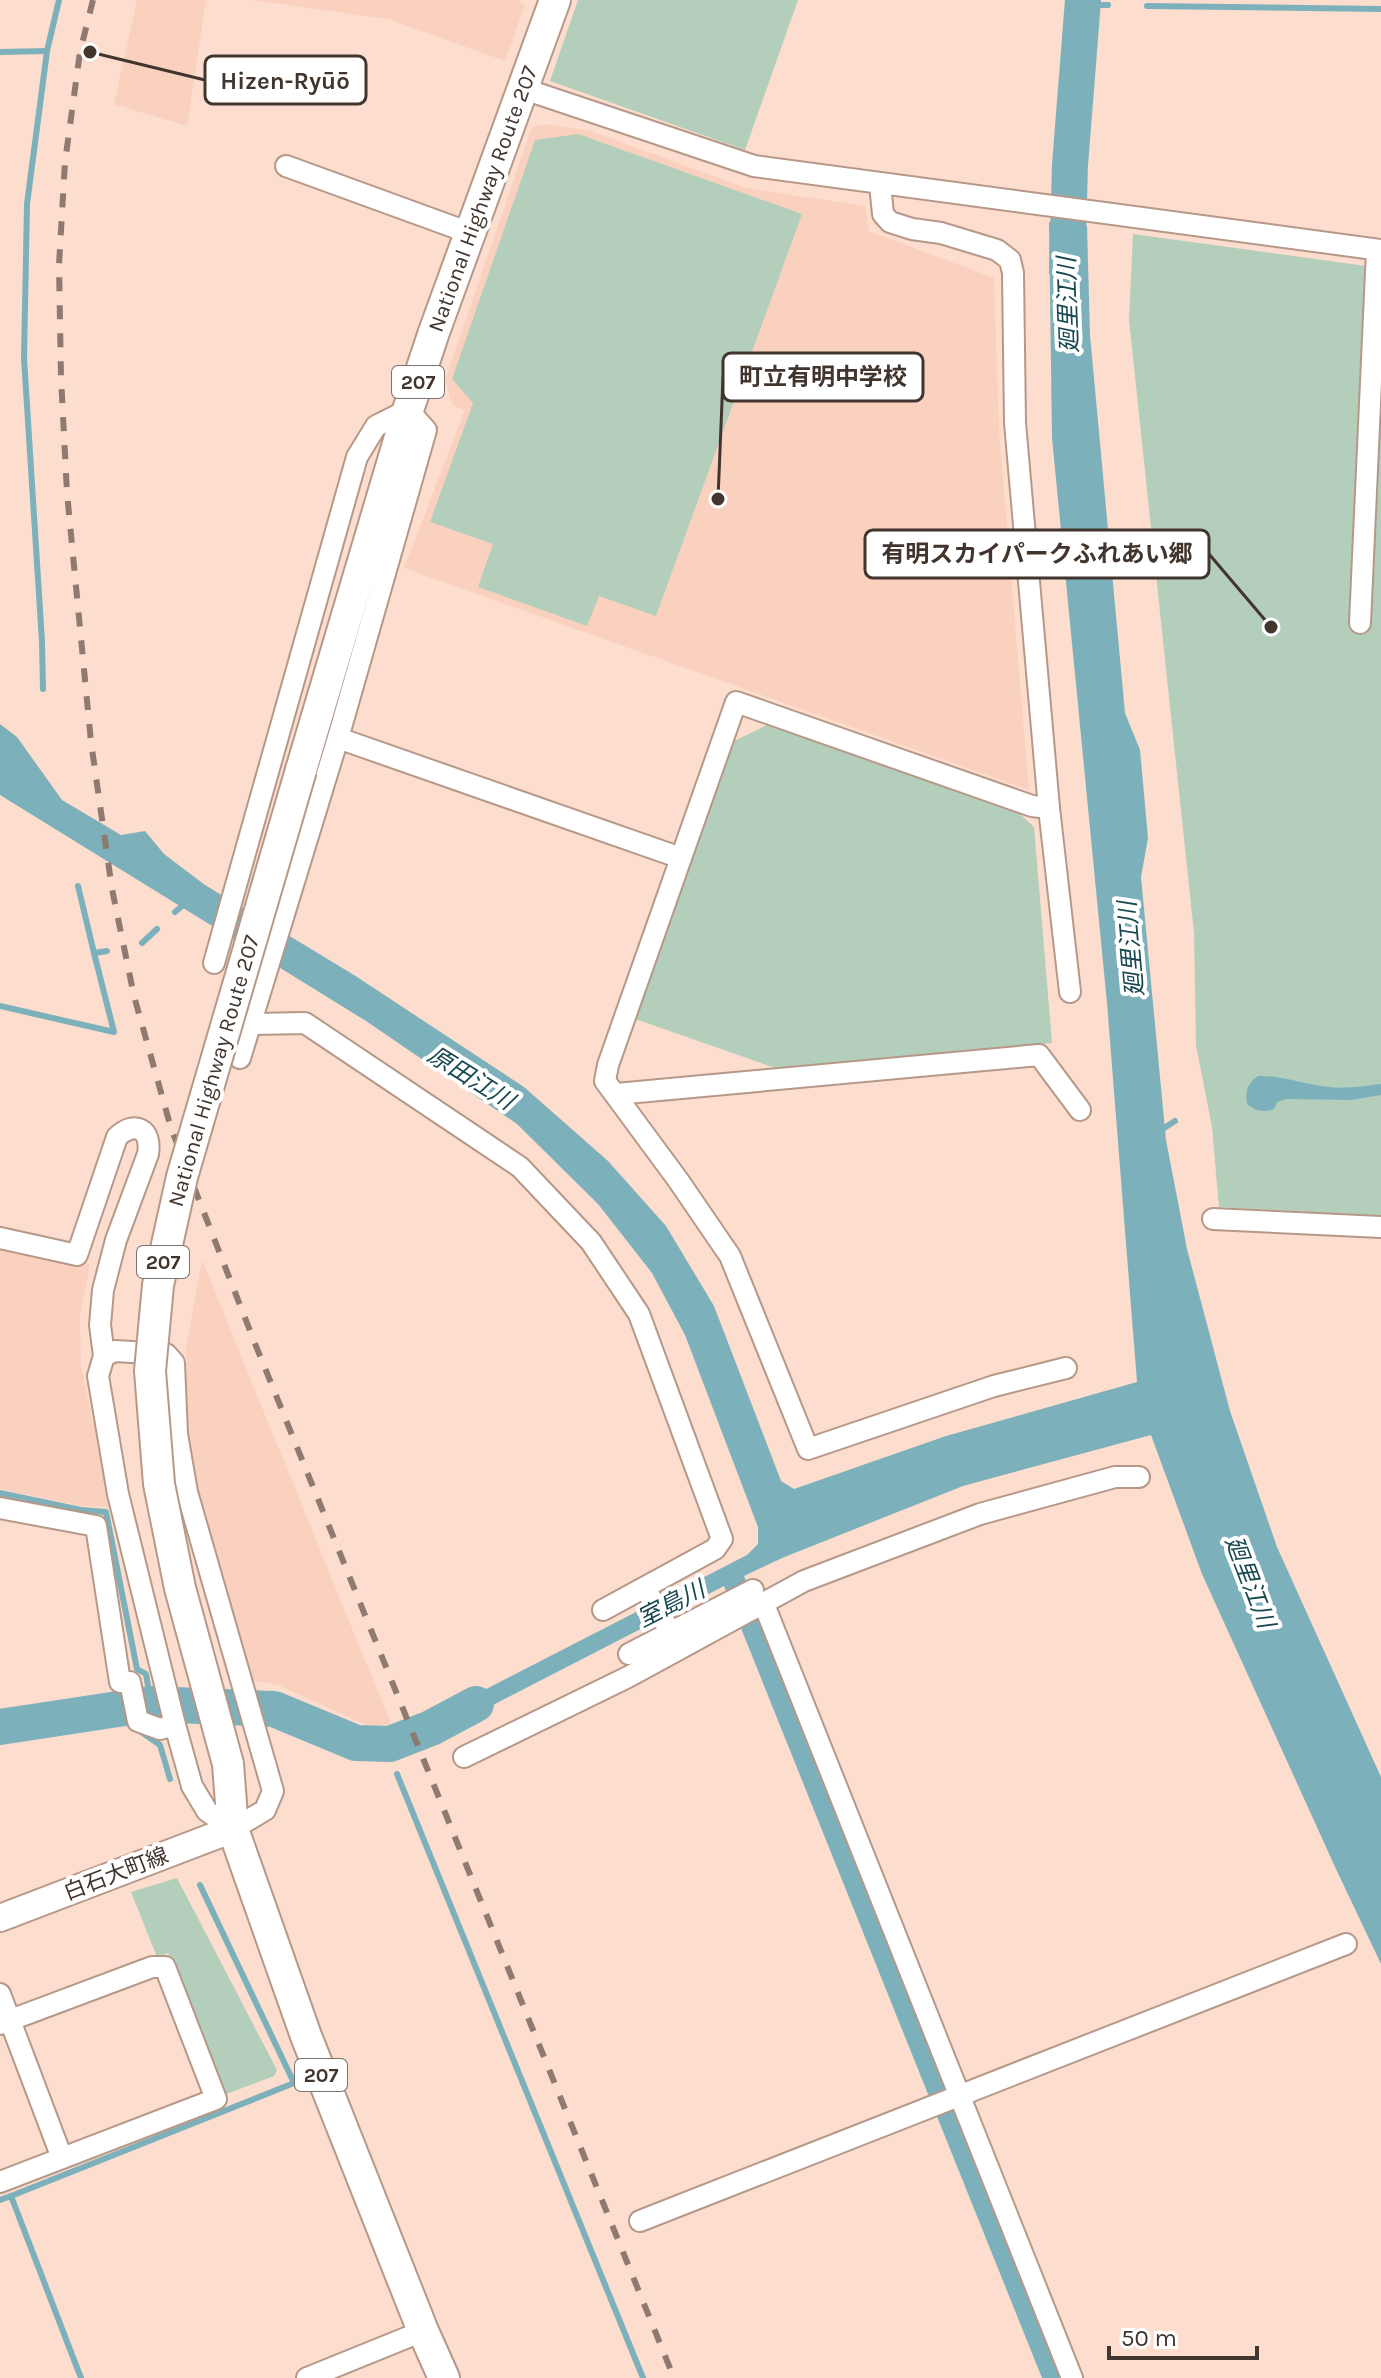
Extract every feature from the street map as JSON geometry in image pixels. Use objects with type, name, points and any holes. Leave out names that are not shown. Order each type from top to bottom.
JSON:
[{"type":"highway","name":"National Highway Route 207","points":[[444,2378],[306,2036],[233,1829],[228,1764],[177,1573],[159,1484],[150,1371],[158,1285],[182,1177],[301,770],[408,410],[555,0]]},
{"type":"main road","name":"白石大町線","points":[[0,1918],[233,1829]]},
{"type":"street","points":[[524,89],[754,166],[1379,250],[1360,623]]},
{"type":"street","points":[[286,166],[470,233]]},
{"type":"street","points":[[880,184],[883,214],[890,222],[997,250],[1010,260],[1013,273],[1015,423],[1049,808],[1070,992]]},
{"type":"street","points":[[214,963],[357,457],[376,426],[408,410],[426,430],[338,738],[240,1058]]},
{"type":"street","points":[[1049,808],[1032,806],[736,702],[605,1081],[730,1256],[808,1449],[994,1386],[1066,1368]]},
{"type":"street","points":[[338,738],[681,858]]},
{"type":"street","points":[[250,1024],[305,1023],[520,1167],[591,1242],[639,1314],[722,1539],[715,1549],[603,1610]]},
{"type":"street","points":[[616,1094],[1039,1055],[1080,1110]]},
{"type":"street","points":[[0,1238],[77,1255],[117,1137],[125,1129],[137,1128],[145,1133],[150,1142],[148,1154],[116,1240],[103,1290],[100,1325],[104,1356],[98,1376],[118,1494],[192,1786],[207,1811],[233,1829],[265,1810],[273,1791],[187,1492],[177,1434],[174,1363],[166,1354],[115,1351],[104,1356]]},
{"type":"street","points":[[1213,1219],[1381,1227]]},
{"type":"street","points":[[464,1757],[628,1677],[758,1596],[980,1514],[1115,1477],[1139,1477]]},
{"type":"street","points":[[0,1508],[96,1526],[120,1682],[130,1682],[138,1721],[160,1729],[175,1725]]},
{"type":"street","points":[[645,1588],[671,1633]]},
{"type":"street","points":[[758,1596],[1072,2378]]},
{"type":"street","points":[[629,1654],[671,1633],[730,1611]]},
{"type":"street","points":[[640,2221],[1346,1944]]},
{"type":"street","points":[[0,2182],[216,2099],[165,1967],[152,1967],[5,2022]]},
{"type":"street","points":[[0,1994],[5,2022],[62,2158]]},
{"type":"street","points":[[307,2378],[423,2331]]},
{"type":"shaded area","points":[[137,0],[206,0],[187,126],[114,104]]},
{"type":"shaded area","points":[[252,0],[520,0],[519,3],[525,5],[505,61],[388,19]]},
{"type":"shaded area","points":[[543,124],[588,130],[746,188],[865,206],[869,231],[994,278],[999,430],[1029,790],[404,568],[465,410],[452,405],[445,380],[532,127]]},
{"type":"shaded area","points":[[0,1245],[90,1264],[80,1317],[81,1367],[112,1507],[82,1506],[0,1489]]},
{"type":"shaded area","points":[[202,1260],[391,1724],[371,1727],[278,1685],[250,1680],[197,1500],[188,1433],[186,1348]]},
{"type":"green space","points":[[578,0],[798,0],[745,150],[550,81]]},
{"type":"green space","points":[[578,134],[802,214],[656,616],[599,596],[587,626],[478,587],[493,544],[430,522],[473,403],[452,379],[535,140]]},
{"type":"green space","points":[[1133,234],[1381,268],[1381,1216],[1219,1207],[1212,1127],[1196,1045],[1194,933],[1129,320]]},
{"type":"green space","points":[[769,724],[1018,812],[1034,827],[1052,1043],[778,1069],[635,1019],[734,741]]},
{"type":"green space","points":[[177,1878],[277,2070],[274,2076],[224,2095],[168,1953],[157,1957],[131,1892]]},
{"type":"water","name":"原田江川","points":[[1049,222],[1087,226],[1090,335],[1125,713],[1140,750],[1148,838],[1141,877],[1166,1140],[1187,1249],[1230,1411],[1277,1547],[1381,1777],[1381,1964],[1202,1574],[1151,1435],[963,1486],[744,1576],[1064,2378],[1042,2378],[724,1586],[435,1735],[428,1719],[747,1555],[758,1544],[758,1527],[685,1335],[652,1273],[598,1204],[517,1124],[366,1021],[0,795],[0,724],[17,737],[62,800],[121,835],[145,831],[164,854],[205,885],[354,975],[524,1087],[608,1161],[666,1226],[714,1306],[781,1481],[794,1489],[946,1436],[1137,1382],[1107,1003],[1052,438]]},
{"type":"water","points":[[1258,1076],[1335,1088],[1381,1084],[1381,1095],[1351,1100],[1286,1099],[1277,1102],[1274,1109],[1260,1111],[1247,1104],[1246,1099],[1249,1085]]},
{"type":"waterway","points":[[43,689],[24,358],[27,204],[47,51],[59,0]]},
{"type":"waterway","name":"廻里江川","points":[[1067,270],[1070,165],[1083,0]]},
{"type":"waterway","points":[[1083,5],[1108,5]]},
{"type":"waterway","points":[[1147,6],[1381,9]]},
{"type":"waterway","points":[[0,52],[47,51]]},
{"type":"waterway","points":[[78,886],[94,953]]},
{"type":"waterway","points":[[175,912],[188,901]]},
{"type":"waterway","points":[[142,943],[157,929]]},
{"type":"waterway","points":[[0,1006],[114,1032],[94,953],[107,951]]},
{"type":"waterway","points":[[1161,1130],[1175,1121]]},
{"type":"waterway","name":"室島川","points":[[0,1493],[81,1510],[106,1512],[137,1669],[146,1674],[151,1704]]},
{"type":"waterway","name":"室島川","points":[[0,1727],[151,1704],[274,1709],[356,1743],[390,1744],[431,1728],[476,1704]]},
{"type":"waterway","points":[[140,1731],[160,1745],[170,1779]]},
{"type":"waterway","points":[[397,1774],[643,2378]]},
{"type":"waterway","points":[[11,2196],[294,2083],[200,1885]]},
{"type":"waterway","points":[[0,2200],[11,2196],[81,2378]]},
{"type":"railway","points":[[93,0],[80,52],[65,162],[59,265],[61,377],[67,493],[91,742],[112,889],[134,996],[171,1128],[254,1341],[674,2378]]},
{"type":"place","name":"Hizen-Ryūō","points":[[90,52]]},
{"type":"place","name":"町立有明中学校","points":[[718,499]]},
{"type":"place","name":"有明スカイパークふれあい郷","points":[[1271,627]]}]
